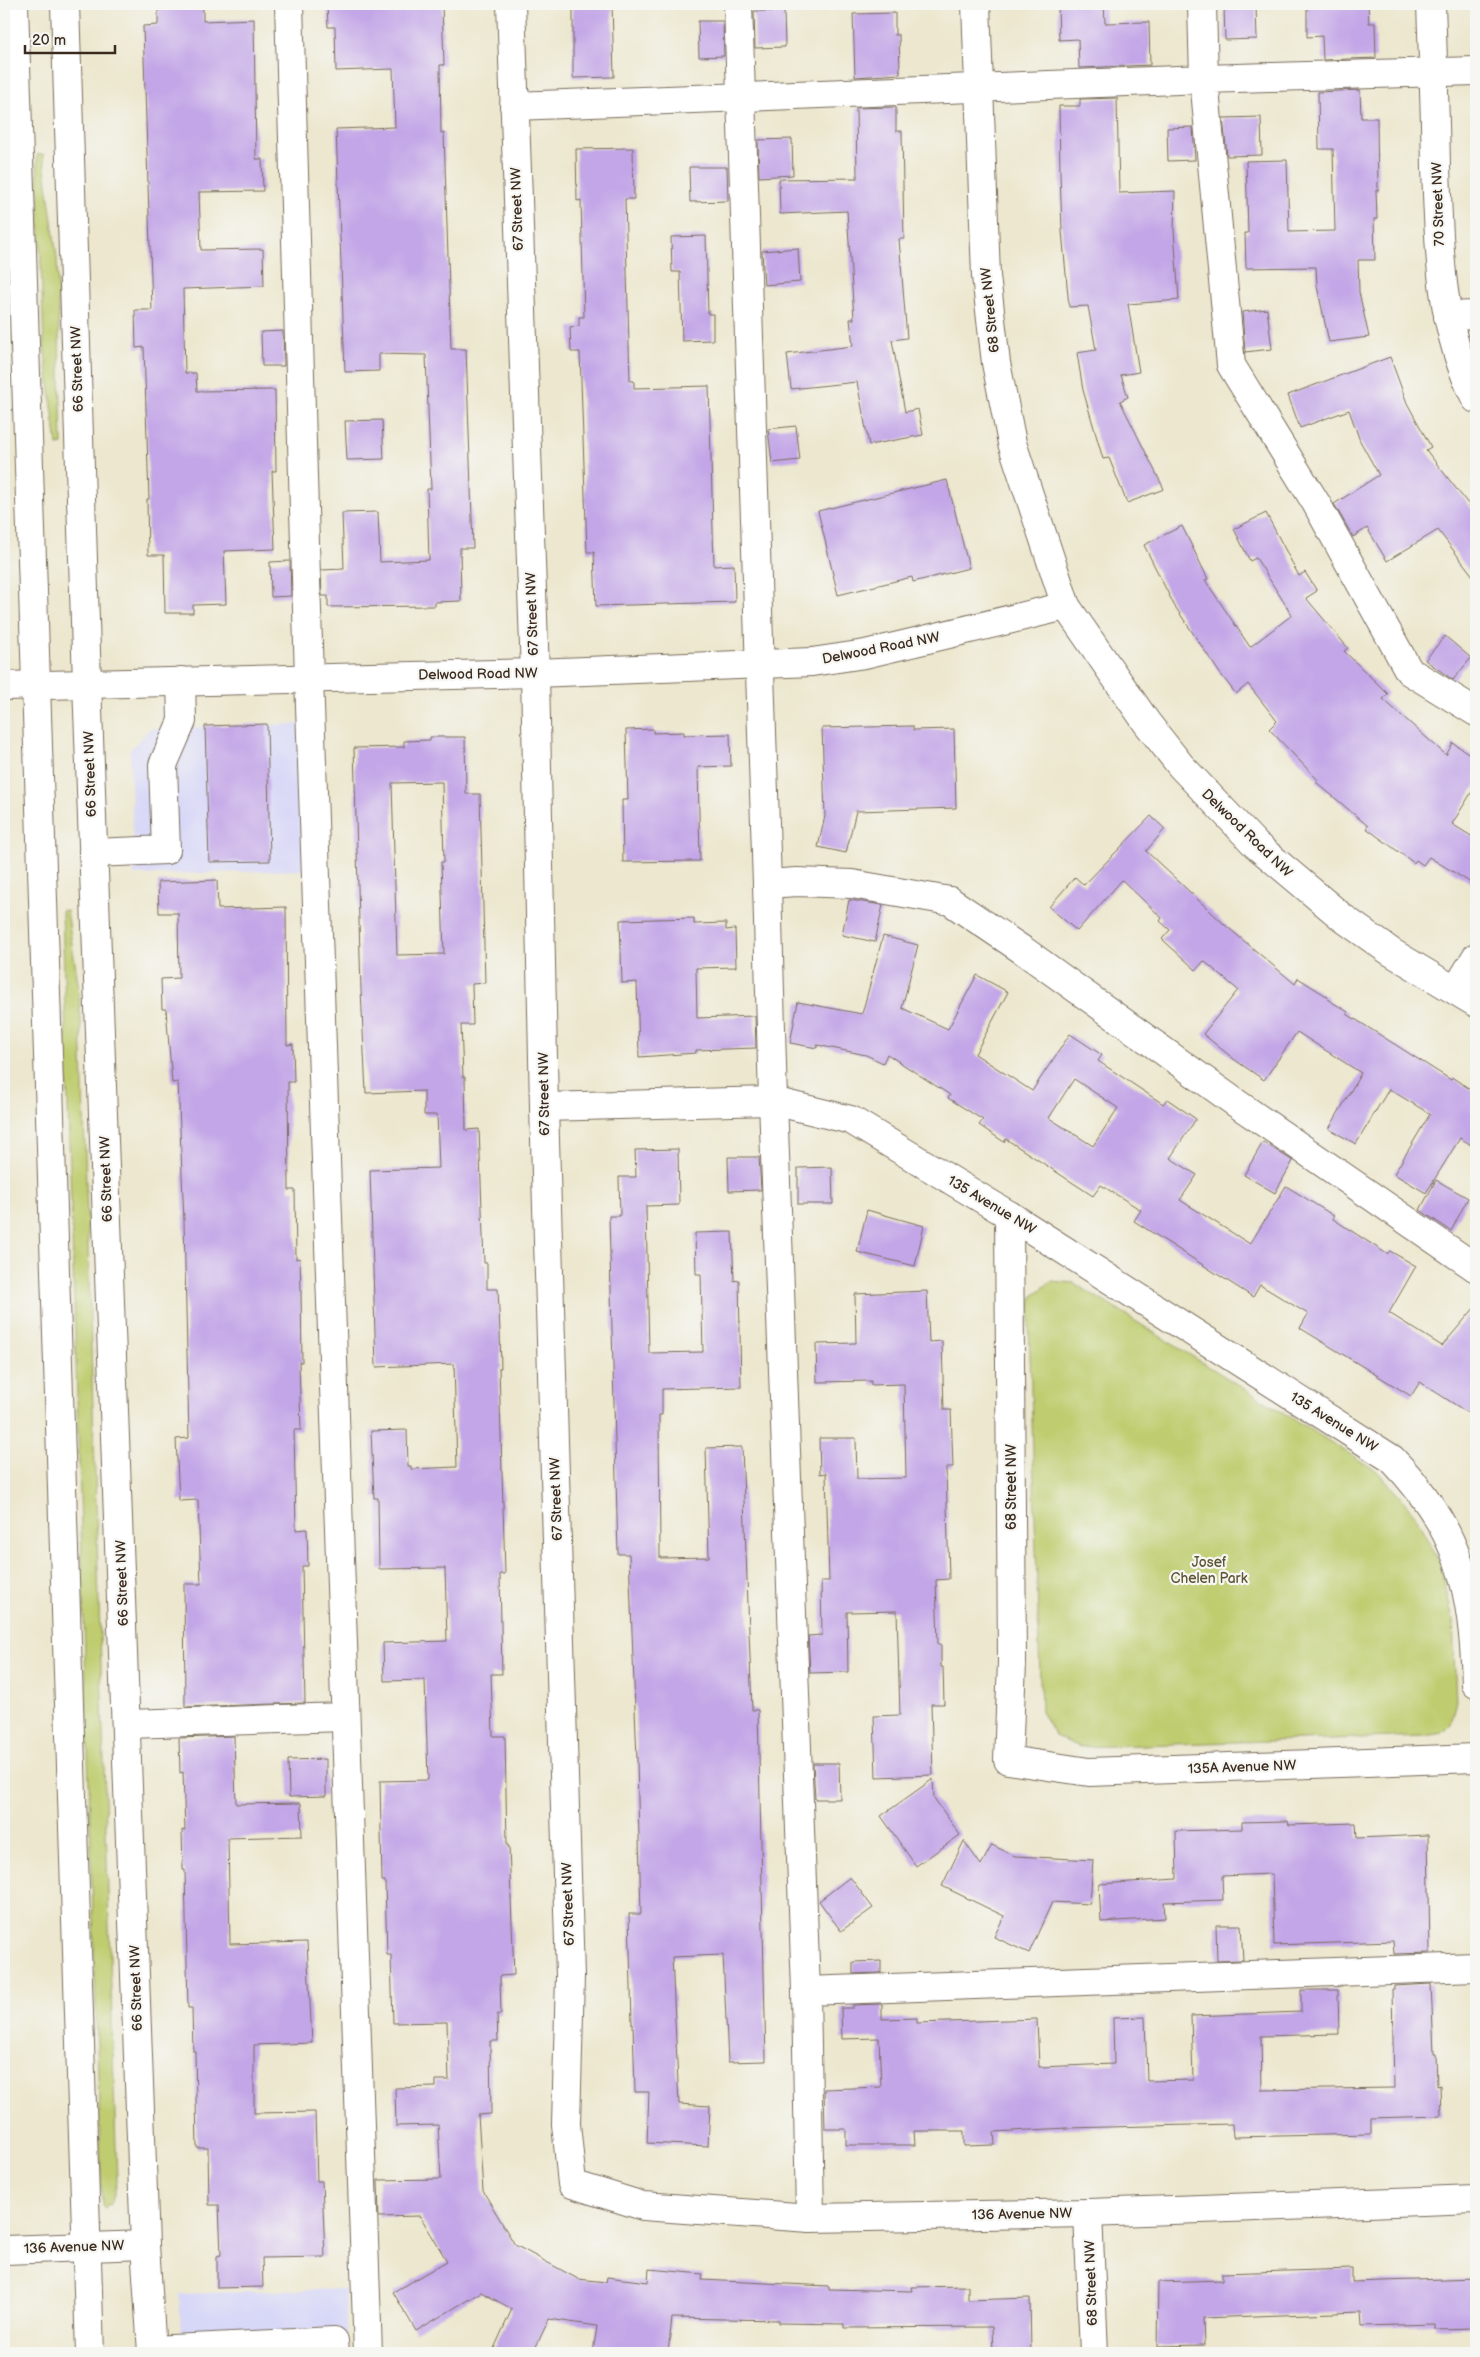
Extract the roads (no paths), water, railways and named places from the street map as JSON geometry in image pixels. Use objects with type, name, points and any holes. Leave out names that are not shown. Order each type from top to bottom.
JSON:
[{"type":"street","points":[[14,4],[34,684],[90,2353]]},
{"type":"street","name":"66 Street NW","points":[[65,4],[93,853],[145,2245],[152,2352]]},
{"type":"street","points":[[289,4],[309,678],[368,2353]]},
{"type":"street","name":"67 Street NW","points":[[511,4],[535,673],[544,1107],[570,1976],[566,2124],[572,2184]]},
{"type":"street","points":[[738,4],[758,664],[806,1991],[810,2218]]},
{"type":"street","name":"68 Street NW","points":[[976,4],[986,276],[996,363],[1012,443],[1066,606]]},
{"type":"street","points":[[1202,4],[1204,79],[1231,365],[1316,503],[1409,671],[1476,712]]},
{"type":"street","name":"70 Street NW","points":[[1432,4],[1439,259],[1448,316],[1458,355],[1476,400]]},
{"type":"street","points":[[514,106],[979,87],[1476,71]]},
{"type":"street","points":[[1448,316],[1476,315]]},
{"type":"street","name":"Delwood Road NW","points":[[4,686],[535,673],[812,662],[865,654],[1066,606],[1147,723],[1181,766],[1256,845],[1343,918],[1391,952],[1466,996]]},
{"type":"street","points":[[93,853],[166,850],[163,765],[182,721],[182,681]]},
{"type":"street","points":[[767,884],[797,882],[852,884],[950,901],[1236,1103],[1476,1268]]},
{"type":"street","points":[[1466,996],[1476,957]]},
{"type":"street","name":"135 Avenue NW","points":[[544,1107],[773,1101],[852,1120],[1009,1215],[1392,1459],[1411,1478],[1430,1504],[1447,1533],[1458,1559],[1472,1615],[1476,1684]]},
{"type":"street","name":"68 Street NW","points":[[1008,1760],[1012,1662],[1009,1215]]},
{"type":"street","points":[[127,1724],[345,1717]]},
{"type":"street","name":"135A Avenue NW","points":[[1008,1760],[1090,1772],[1476,1758]]},
{"type":"street","points":[[806,1991],[1476,1967]]},
{"type":"street","name":"136 Avenue NW","points":[[572,2184],[643,2206],[810,2218],[1088,2213],[1476,2198]]},
{"type":"street","name":"68 Street NW","points":[[1088,2213],[1094,2353]]},
{"type":"street","name":"136 Avenue NW","points":[[4,2250],[145,2245]]},
{"type":"street","points":[[152,2352],[335,2347]]},
{"type":"park label","name":"Josef Chelen Park","points":[[1209,1570]]}]
